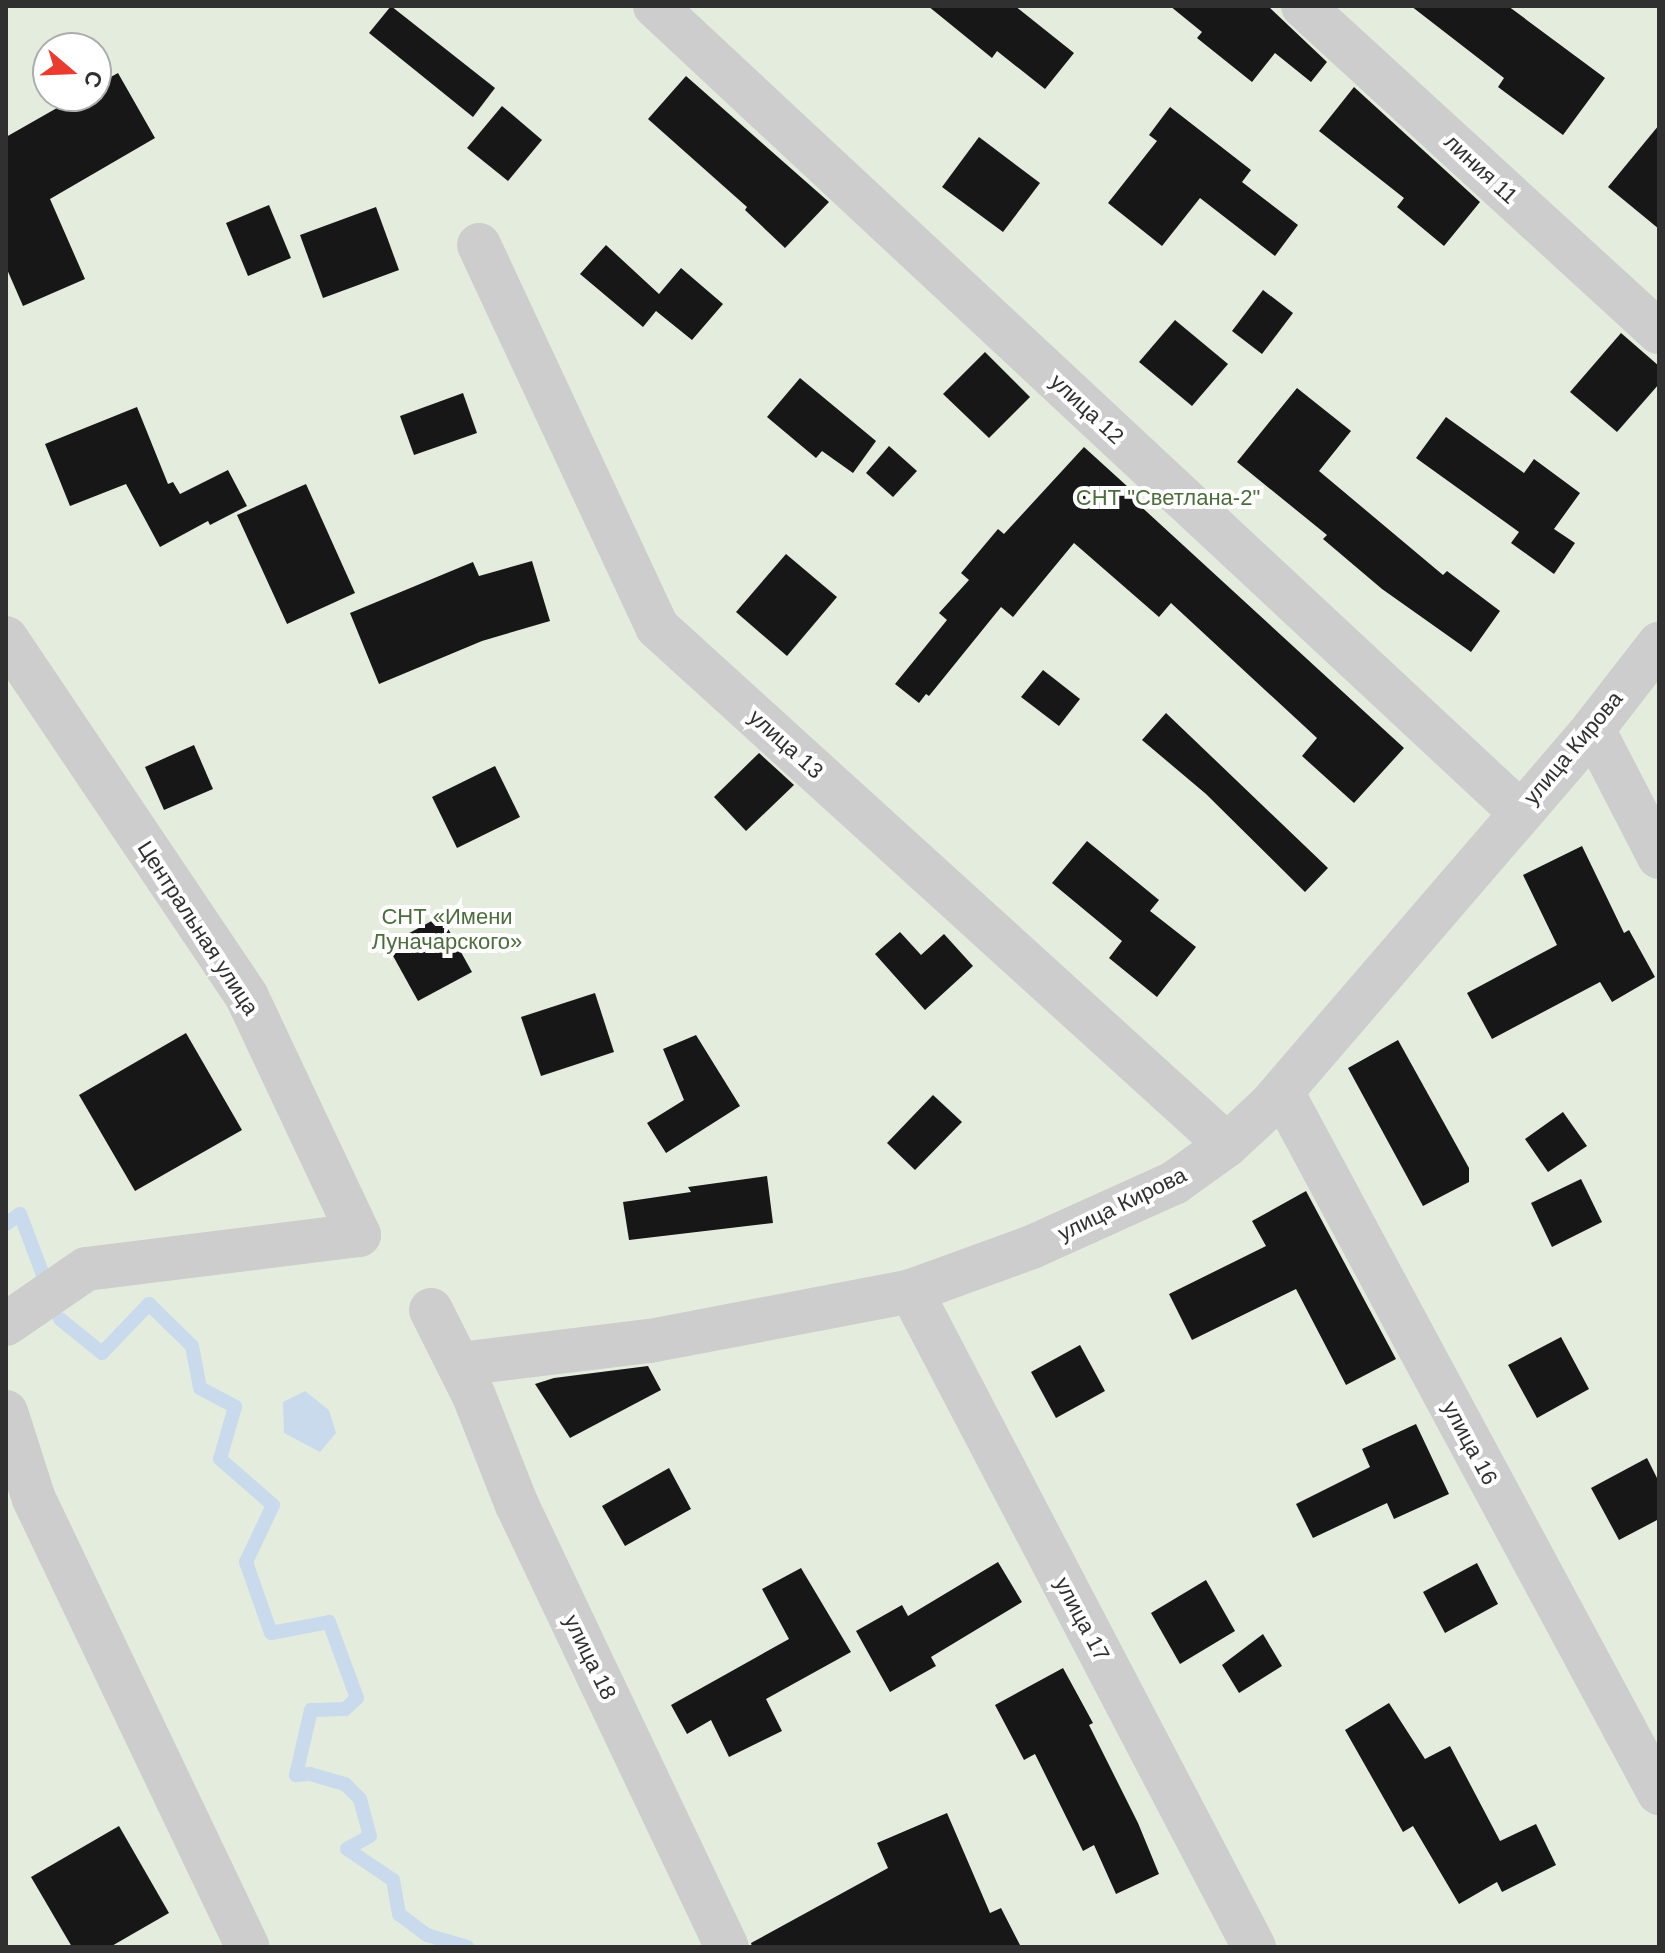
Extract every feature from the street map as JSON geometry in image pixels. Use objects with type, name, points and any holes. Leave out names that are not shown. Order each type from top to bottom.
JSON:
[{"type":"street","name":"улица 12","points":[[655,6],[1519,811]]},
{"type":"street","name":"линия 11","points":[[1303,6],[1659,332]]},
{"type":"street","name":"улица 13","points":[[479,245],[657,627],[1227,1145]]},
{"type":"street","name":"Центральная улица","points":[[6,638],[247,997],[359,1235],[86,1269],[6,1324]]},
{"type":"street","name":"улица Кирова","points":[[459,1364],[650,1341],[911,1291],[1032,1247],[1174,1183],[1227,1145],[1282,1092],[1519,811],[1593,729],[1659,644]]},
{"type":"street","points":[[1593,729],[1659,857]]},
{"type":"street","name":"улица 16","points":[[1282,1092],[1659,1793]]},
{"type":"street","name":"улица 17","points":[[911,1291],[1254,1947]]},
{"type":"street","name":"улица 18","points":[[431,1310],[459,1364],[517,1505],[727,1947]]},
{"type":"street","points":[[6,1412],[34,1499],[248,1947]]},
{"type":"green space","name":"СНТ \"Светлана-2\"","points":[[6,6],[1659,6],[1659,1947],[6,1947]]},
{"type":"water","points":[[305,1391],[329,1410],[336,1433],[320,1452],[284,1433],[283,1402]]},
{"type":"building","points":[[391,6],[495,88],[473,117],[369,33]]},
{"type":"building","points":[[928,6],[1015,6],[1074,53],[1045,89],[997,51],[992,58]]},
{"type":"building","points":[[1170,6],[1268,6],[1327,62],[1311,82],[1275,53],[1252,82],[1197,38],[1202,32]]},
{"type":"building","points":[[1411,6],[1508,6],[1605,78],[1563,135],[1498,87],[1504,78]]},
{"type":"building","points":[[118,73],[155,138],[50,199],[85,279],[23,306],[6,267],[6,137],[50,112],[112,112],[112,76]]},
{"type":"building","points":[[686,76],[829,202],[785,248],[745,210],[747,207],[648,119]]},
{"type":"building","points":[[1354,87],[1480,202],[1444,246],[1397,207],[1404,198],[1319,131]]},
{"type":"building","points":[[502,106],[542,140],[508,181],[467,148]]},
{"type":"building","points":[[1170,107],[1251,170],[1242,182],[1298,225],[1275,256],[1200,198],[1162,246],[1108,203],[1157,141],[1149,135]]},
{"type":"building","points":[[1659,125],[1659,229],[1608,187]]},
{"type":"building","points":[[979,137],[1040,183],[1003,232],[942,187]]},
{"type":"building","points":[[269,205],[291,258],[248,276],[226,223]]},
{"type":"building","points":[[376,207],[399,270],[323,298],[300,235]]},
{"type":"building","points":[[606,245],[659,294],[681,268],[723,304],[692,340],[656,311],[643,327],[580,274]]},
{"type":"building","points":[[1263,290],[1293,313],[1262,354],[1232,331]]},
{"type":"building","points":[[1175,320],[1228,364],[1192,406],[1139,362]]},
{"type":"building","points":[[1621,333],[1659,366],[1659,384],[1617,432],[1570,392]]},
{"type":"building","points":[[985,352],[1030,397],[989,438],[943,394]]},
{"type":"building","points":[[800,378],[876,441],[853,473],[822,451],[816,458],[767,417]]},
{"type":"building","points":[[1297,388],[1351,431],[1319,471],[1443,575],[1447,571],[1500,611],[1471,652],[1382,589],[1323,539],[1327,535],[1237,462]]},
{"type":"building","points":[[463,393],[477,433],[414,455],[400,416]]},
{"type":"building","points":[[137,407],[168,484],[173,482],[180,494],[228,470],[247,506],[210,525],[208,521],[160,547],[126,484],[70,506],[45,444]]},
{"type":"building","points":[[1446,417],[1524,473],[1534,459],[1580,493],[1554,529],[1575,543],[1554,574],[1511,543],[1519,532],[1416,458]]},
{"type":"building","points":[[889,446],[917,471],[893,497],[866,473]]},
{"type":"building","points":[[1084,447],[1139,497],[1135,501],[1404,748],[1354,803],[1302,756],[1317,738],[1171,603],[1159,617],[1074,543],[1013,617],[1001,607],[929,696],[926,694],[919,703],[895,684],[947,620],[939,613],[969,580],[961,573],[998,529],[1004,534]]},
{"type":"building","points":[[306,484],[355,593],[287,624],[237,515]]},
{"type":"building","points":[[786,554],[837,597],[787,656],[736,612]]},
{"type":"building","points":[[532,561],[550,621],[482,641],[379,684],[350,613],[473,562],[479,576]]},
{"type":"building","points":[[1043,670],[1080,699],[1059,726],[1021,697]]},
{"type":"building","points":[[1166,713],[1328,868],[1305,892],[1206,794],[1142,740]]},
{"type":"building","points":[[194,745],[213,789],[164,810],[145,767]]},
{"type":"building","points":[[759,753],[794,785],[746,831],[714,797]]},
{"type":"building","points":[[495,766],[520,817],[457,848],[432,797]]},
{"type":"building","points":[[1087,841],[1159,900],[1150,911],[1196,947],[1157,997],[1109,958],[1122,941],[1052,883]]},
{"type":"building","points":[[1582,846],[1624,933],[1629,930],[1655,977],[1612,1002],[1600,982],[1492,1039],[1467,993],[1557,945],[1523,875]]},
{"type":"building","points":[[441,916],[472,972],[418,1001],[387,945]]},
{"type":"building","points":[[900,932],[921,955],[944,934],[973,966],[925,1010],[875,954]]},
{"type":"building","points":[[595,993],[614,1052],[541,1076],[521,1017]]},
{"type":"building","points":[[186,1033],[242,1130],[135,1191],[79,1095]]},
{"type":"building","points":[[696,1035],[740,1106],[666,1153],[647,1123],[684,1100],[663,1049]]},
{"type":"building","points":[[1398,1040],[1469,1168],[1469,1182],[1423,1206],[1348,1068]]},
{"type":"building","points":[[933,1095],[962,1122],[915,1170],[887,1143]]},
{"type":"building","points":[[1563,1112],[1587,1146],[1548,1172],[1525,1139]]},
{"type":"building","points":[[767,1176],[773,1223],[629,1240],[623,1202],[691,1192],[688,1187]]},
{"type":"building","points":[[1581,1179],[1602,1222],[1552,1247],[1531,1203]]},
{"type":"building","points":[[1306,1191],[1396,1359],[1346,1385],[1296,1289],[1192,1340],[1169,1294],[1266,1246],[1252,1221]]},
{"type":"building","points":[[1561,1337],[1589,1389],[1537,1418],[1508,1365]]},
{"type":"building","points":[[1080,1345],[1105,1391],[1056,1418],[1031,1372]]},
{"type":"building","points":[[648,1366],[661,1390],[570,1438],[535,1384],[554,1378]]},
{"type":"building","points":[[1416,1424],[1449,1494],[1394,1519],[1387,1503],[1313,1538],[1296,1504],[1370,1467],[1362,1449]]},
{"type":"building","points":[[1647,1458],[1659,1482],[1659,1519],[1619,1540],[1591,1488]]},
{"type":"building","points":[[669,1468],[691,1509],[625,1546],[602,1506]]},
{"type":"building","points":[[998,1562],[1022,1602],[931,1657],[936,1666],[890,1692],[856,1631],[902,1605],[908,1616]]},
{"type":"building","points":[[1477,1563],[1498,1604],[1445,1633],[1423,1592]]},
{"type":"building","points":[[801,1568],[851,1652],[766,1699],[782,1731],[729,1757],[711,1720],[687,1734],[671,1705],[789,1639],[762,1589]]},
{"type":"building","points":[[1206,1580],[1235,1631],[1180,1664],[1151,1613]]},
{"type":"building","points":[[1263,1634],[1282,1666],[1239,1693],[1222,1665]]},
{"type":"building","points":[[1063,1668],[1093,1723],[1089,1725],[1138,1823],[1159,1874],[1116,1894],[1094,1845],[1083,1851],[1035,1754],[1024,1760],[995,1705]]},
{"type":"building","points":[[1389,1703],[1425,1759],[1450,1746],[1500,1841],[1536,1824],[1556,1865],[1502,1892],[1497,1882],[1459,1904],[1413,1826],[1403,1832],[1345,1730]]},
{"type":"building","points":[[947,1813],[990,1913],[1001,1908],[1021,1947],[752,1947],[751,1943],[888,1868],[877,1843]]},
{"type":"building","points":[[119,1826],[169,1913],[110,1947],[72,1947],[31,1877]]},
{"type":"waterway","points":[[6,1224],[20,1214],[45,1280]]},
{"type":"waterway","points":[[60,1319],[102,1353],[149,1304],[192,1346],[200,1388],[235,1407],[220,1459],[273,1505],[246,1562],[271,1633],[329,1622],[357,1698],[345,1709],[311,1710],[296,1775],[310,1774],[345,1784],[360,1799],[370,1836],[347,1849],[393,1880],[399,1914],[427,1935],[467,1947]]},
{"type":"park label","name":"СНТ «Имени Луначарского»","points":[[447,928]]}]
